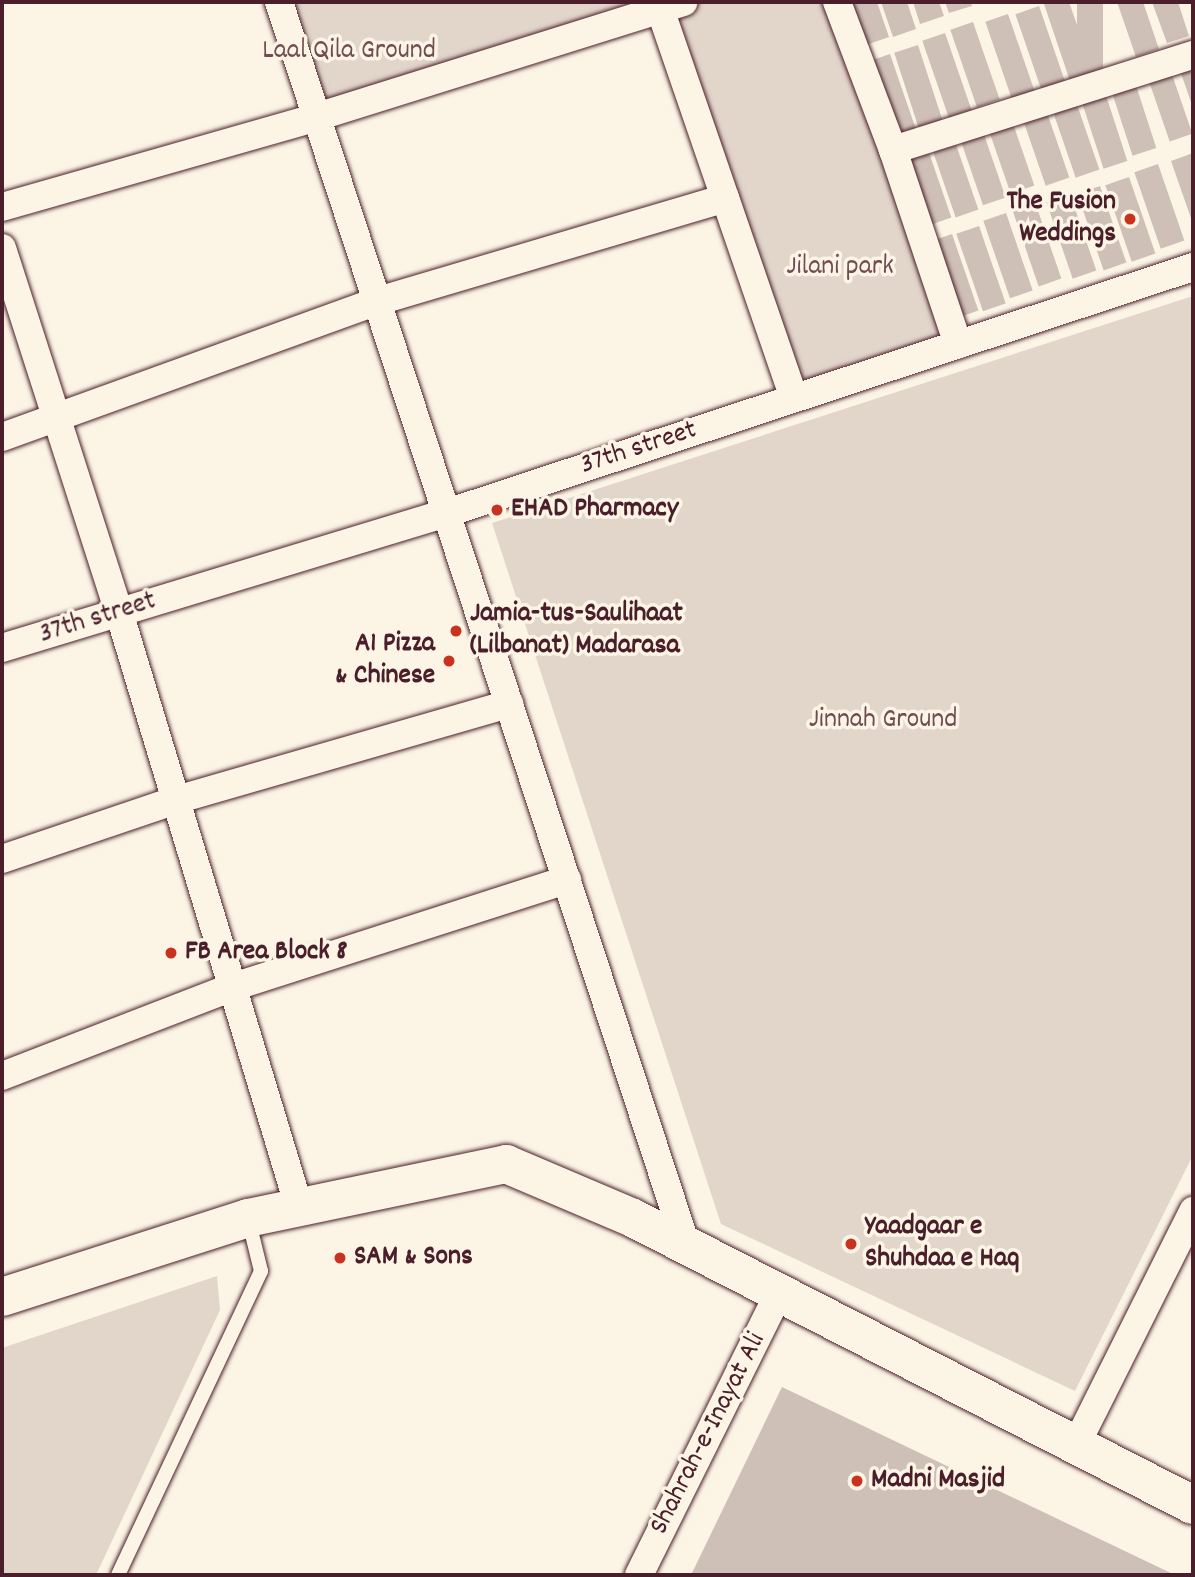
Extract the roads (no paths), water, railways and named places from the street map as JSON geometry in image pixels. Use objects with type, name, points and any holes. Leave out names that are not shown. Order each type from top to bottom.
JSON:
[{"type":"street","points":[[279,2],[686,1245]]},
{"type":"street","points":[[837,2],[893,150],[958,344]]},
{"type":"street","points":[[2,207],[317,117],[671,6],[725,198],[794,398]]},
{"type":"street","points":[[893,150],[1193,55]]},
{"type":"street","points":[[2,437],[378,301],[725,198]]},
{"type":"street","points":[[2,248],[119,612],[299,1207]]},
{"type":"street","name":"37th street","points":[[2,649],[447,513],[1193,267]]},
{"type":"street","points":[[2,859],[176,800],[509,704]]},
{"type":"street","points":[[2,1076],[233,987],[567,880]]},
{"type":"street","points":[[2,1297],[248,1218],[506,1164],[686,1245],[1193,1505]]},
{"type":"street","points":[[1076,1445],[1193,1211]]},
{"type":"street","name":"Shahrah-e-Inayat Ali","points":[[639,1575],[779,1293]]},
{"type":"lane","points":[[118,1575],[261,1271],[248,1218]]},
{"type":"place","name":"The Fusion Weddings","points":[[1130,219]]},
{"type":"place","name":"EHAD Pharmacy","points":[[497,510]]},
{"type":"place","name":"Jamia-tus-Saulihaat (Lilbanat) Madarasa","points":[[456,631]]},
{"type":"place","name":"A1 Pizza & Chinese","points":[[449,661]]},
{"type":"place","name":"FB Area Block 8","points":[[171,953]]},
{"type":"place","name":"Yaadgaar e Shuhdaa e Haq","points":[[851,1244]]},
{"type":"place","name":"SAM & Sons","points":[[340,1258]]},
{"type":"place","name":"Madni Masjid","points":[[857,1481]]},
{"type":"park label","name":"Laal Qila Ground","points":[[349,52]]},
{"type":"park label","name":"Jilani park","points":[[840,268]]},
{"type":"park label","name":"Jinnah Ground","points":[[883,721]]}]
